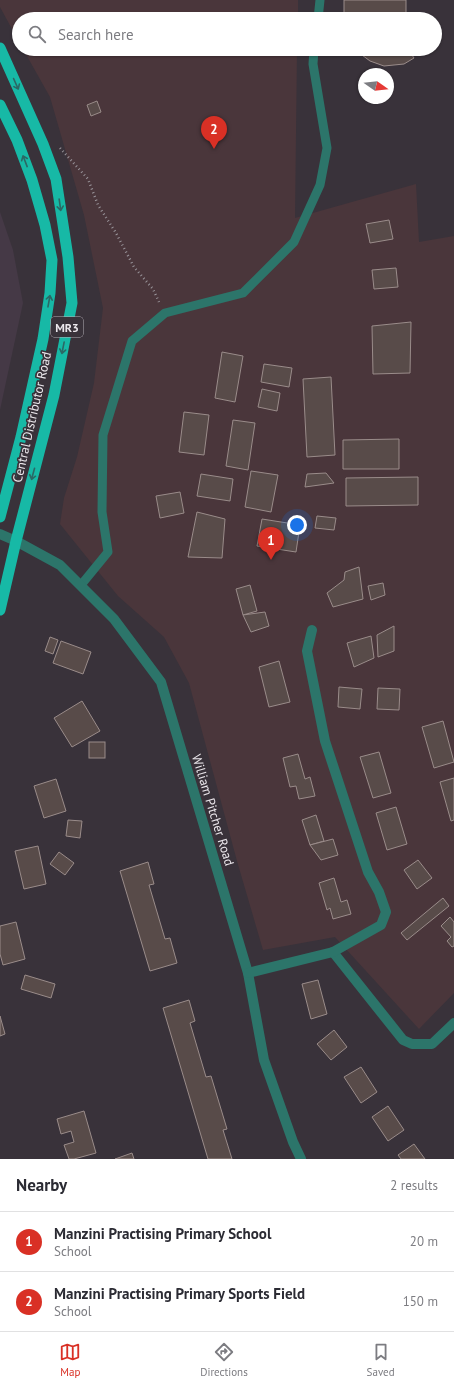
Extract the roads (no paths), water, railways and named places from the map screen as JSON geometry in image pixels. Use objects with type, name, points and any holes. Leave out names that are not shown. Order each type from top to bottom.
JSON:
[{"type":"highway","name":"Central Distributor Road","points":[[0,48],[43,144],[56,179],[68,257],[72,303],[54,395],[16,541],[0,610]]},
{"type":"highway","name":"Central Distributor Road","points":[[0,105],[17,140],[32,180],[52,260],[50,293],[42,339],[21,437],[0,517]]},
{"type":"street","name":"William Pitcher Road","points":[[0,534],[60,565],[114,619],[161,682],[248,973],[264,1060],[293,1142],[301,1159]]},
{"type":"street","points":[[248,973],[333,952],[381,925],[386,912],[379,892],[368,872],[325,741],[306,651],[312,630]]},
{"type":"street","points":[[333,952],[403,1040],[412,1044],[432,1044],[454,1023]]},
{"type":"lane","points":[[319,12],[320,0]]},
{"type":"lane","points":[[81,585],[108,552],[102,512],[103,435],[132,341],[165,313],[243,293],[294,242],[320,185],[327,148],[313,64],[314,56]]},
{"type":"place","name":"Manzini Practising Primary Sports Field","points":[[214,149]]},
{"type":"place","name":"Manzini Practising Primary School","points":[[271,560]]}]
